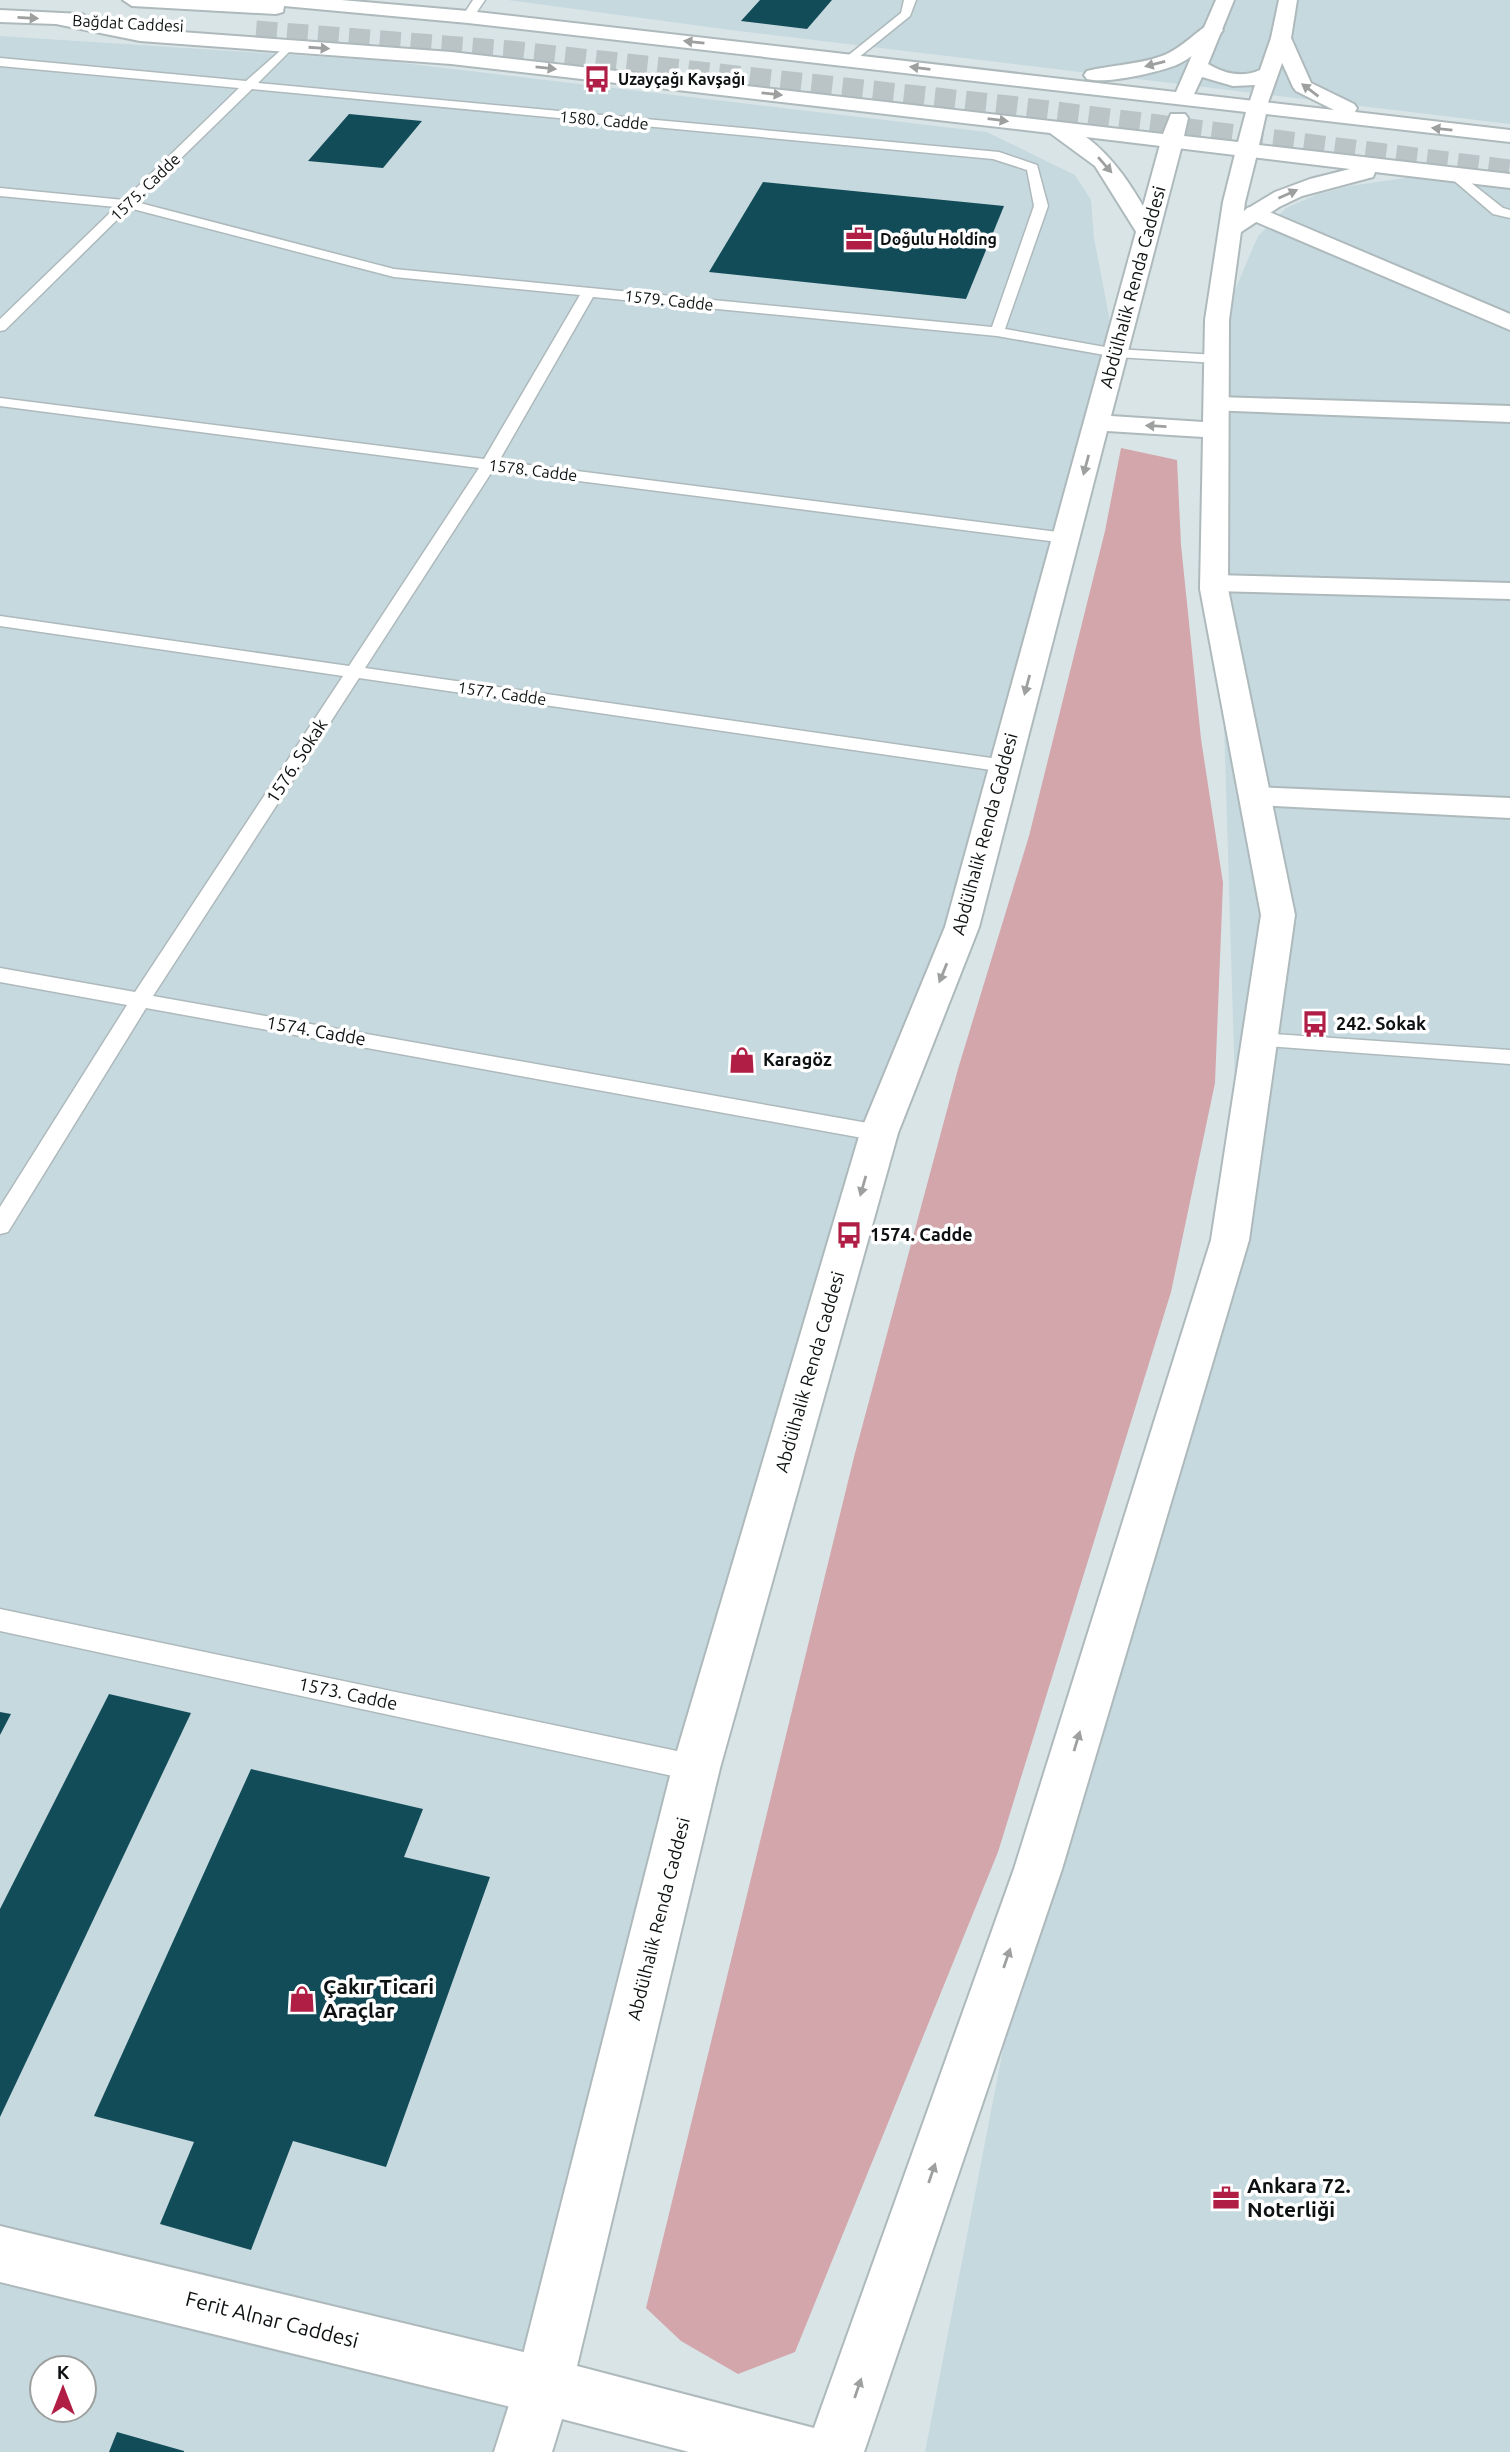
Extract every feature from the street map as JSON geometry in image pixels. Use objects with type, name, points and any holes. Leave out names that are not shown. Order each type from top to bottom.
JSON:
[{"type":"main road","name":"Bağdat Caddesi","points":[[132,0],[474,8],[849,60],[1031,81]]},
{"type":"main road","name":"Abdülhalik Renda Caddesi","points":[[523,2452],[544,2386],[696,1768],[879,1133],[962,927],[1183,99],[1225,0]]},
{"type":"main road","points":[[835,2452],[1038,1869],[1230,1240],[1278,915],[1214,583],[1217,320],[1243,221],[1247,150],[1281,38],[1288,0]]},
{"type":"main road","name":"Bağdat Caddesi","points":[[0,16],[256,31]]},
{"type":"main road","points":[[57,19],[140,34],[478,61],[1510,181]]},
{"type":"main road","points":[[1031,81],[1128,71],[1169,61],[1213,30]]},
{"type":"main road","points":[[1281,38],[1303,87],[1357,113],[1395,124]]},
{"type":"main road","points":[[1198,66],[1209,74],[1229,81],[1251,80],[1270,73]]},
{"type":"main road","points":[[1031,81],[1510,136]]},
{"type":"main road","points":[[1057,127],[1092,119],[1102,111],[1104,105],[1084,87]]},
{"type":"main road","points":[[1351,162],[1320,148],[1311,134],[1325,124],[1356,119]]},
{"type":"main road","points":[[1057,127],[1110,167],[1147,233]]},
{"type":"main road","points":[[1243,221],[1270,203],[1335,178],[1407,169]]},
{"type":"main road","points":[[1243,221],[1510,323]]},
{"type":"main road","points":[[1097,423],[1217,417],[1510,414]]},
{"type":"main road","points":[[1214,583],[1510,591]]},
{"type":"main road","points":[[1255,796],[1510,808]]},
{"type":"main road","name":"Ferit Alnar Caddesi","points":[[0,2254],[544,2386],[801,2452]]},
{"type":"lane","points":[[849,60],[906,14],[910,0]]},
{"type":"lane","name":"1575. Cadde","points":[[0,327],[289,46]]},
{"type":"lane","name":"1580. Cadde","points":[[0,62],[995,155],[1033,167],[1041,206],[997,332]]},
{"type":"lane","points":[[1456,175],[1498,211],[1510,214]]},
{"type":"lane","name":"1579. Cadde","points":[[0,192],[128,204],[394,273],[997,332],[1116,353],[1217,359]]},
{"type":"lane","name":"1576. Sokak","points":[[0,1226],[141,999],[489,464],[589,292]]},
{"type":"lane","name":"1578. Cadde","points":[[0,402],[1066,538]]},
{"type":"lane","name":"1577. Cadde","points":[[0,621],[1005,766]]},
{"type":"lane","name":"1574. Cadde","points":[[0,975],[879,1133]]},
{"type":"lane","points":[[1259,1040],[1510,1057]]},
{"type":"lane","name":"1573. Cadde","points":[[0,1620],[696,1768]]},
{"type":"shaded area","points":[[508,0],[1510,0],[1510,124],[723,29]]},
{"type":"shaded area","points":[[0,36],[386,61],[987,132],[1075,175],[1091,200],[1094,238],[1116,353],[962,927],[879,1133],[523,2452],[0,2452]]},
{"type":"shaded area","points":[[1445,172],[1510,176],[1510,2452],[925,2452],[1038,1869],[1238,1185],[1221,623],[1217,332],[1258,236],[1286,208],[1316,195],[1350,186]]},
{"type":"shaded area","points":[[1121,448],[1177,460],[1181,545],[1201,739],[1223,883],[1215,1083],[1171,1292],[998,1852],[795,2352],[738,2374],[681,2341],[646,2308],[854,1457],[958,1069],[1029,836],[1105,531]]},
{"type":"building","points":[[760,0],[832,0],[807,29],[741,21]]},
{"type":"building","points":[[349,114],[422,121],[383,168],[308,161]]},
{"type":"building","name":"Doğulu Holding","points":[[763,182],[1004,206],[966,299],[709,272]]},
{"type":"building","points":[[109,1694],[191,1713],[0,2117],[0,1909]]},
{"type":"building","points":[[0,1712],[11,1714],[0,1735]]},
{"type":"building","points":[[251,1769],[423,1809],[404,1857],[490,1877],[386,2167],[293,2141],[251,2250],[160,2224],[194,2142],[94,2116]]},
{"type":"building","points":[[117,2432],[184,2451],[184,2452],[109,2452]]},
{"type":"tunnel","points":[[256,31],[510,51],[1009,106],[1510,170]]},
{"type":"place","name":"Uzayçağı Kavşağı","points":[[597,79]]},
{"type":"place","name":"Doğulu Holding","points":[[859,239]]},
{"type":"place","name":"242. Sokak","points":[[1315,1024]]},
{"type":"place","name":"Karagöz","points":[[742,1060]]},
{"type":"place","name":"1574. Cadde","points":[[849,1235]]},
{"type":"place","name":"Çakır Ticari Araçlar","points":[[302,1999]]},
{"type":"place","name":"Ankara 72. Noterliği","points":[[1226,2198]]}]
